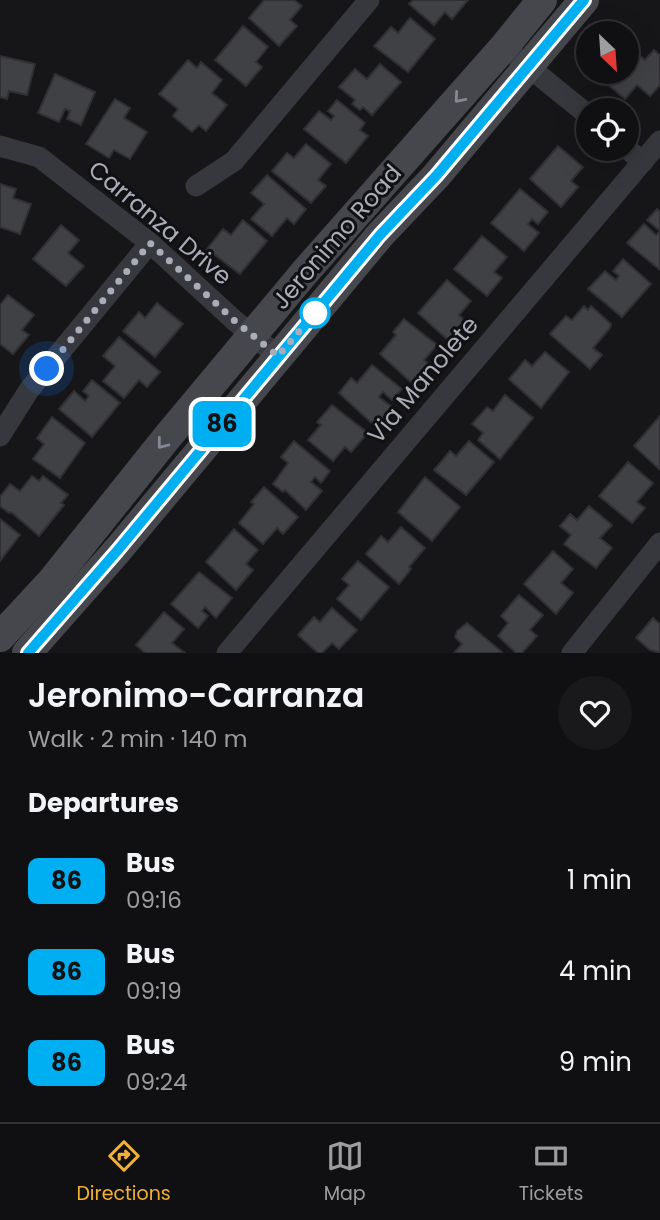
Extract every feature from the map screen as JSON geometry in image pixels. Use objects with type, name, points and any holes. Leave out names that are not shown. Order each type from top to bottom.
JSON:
[{"type":"main road","name":"Jeronimo Road","points":[[0,637],[52,581],[169,435],[314,262],[504,47],[542,0]]},
{"type":"main road","name":"Jeronimo Road","points":[[27,653],[100,571],[380,235],[436,176],[584,0]]},
{"type":"street","points":[[196,186],[234,161],[369,0]]},
{"type":"street","points":[[504,47],[576,105]]},
{"type":"street","name":"Via Manolete","points":[[639,153],[660,141]]},
{"type":"street","name":"Carranza Drive","points":[[0,146],[39,158],[150,243],[278,356]]},
{"type":"street","name":"Via Manolete","points":[[227,653],[630,161]]},
{"type":"street","points":[[0,436],[29,390],[150,243]]},
{"type":"street","points":[[572,653],[660,543]]},
{"type":"building","points":[[264,0],[294,0],[302,6],[290,20],[297,26],[279,46],[249,18]]},
{"type":"building","points":[[413,0],[468,0],[452,19],[445,12],[434,25],[409,4]]},
{"type":"building","points":[[410,18],[435,39],[408,72],[374,46],[391,27],[398,33]]},
{"type":"building","points":[[243,26],[268,47],[256,62],[262,67],[246,86],[215,60]]},
{"type":"building","points":[[654,50],[660,55],[660,85],[650,96],[637,85],[624,98],[607,84],[639,84],[639,55],[645,60]]},
{"type":"building","points":[[0,56],[35,64],[27,95],[9,91],[7,99],[0,97]]},
{"type":"building","points":[[188,60],[197,68],[201,62],[222,80],[212,93],[227,105],[206,131],[199,125],[192,132],[173,116],[178,109],[159,94]]},
{"type":"building","points":[[380,64],[401,82],[372,115],[363,107],[360,110],[352,104],[355,100],[339,87],[355,69],[367,79]]},
{"type":"building","points":[[55,74],[95,92],[81,125],[67,119],[70,111],[65,109],[59,122],[38,113]]},
{"type":"building","points":[[115,99],[130,108],[124,118],[147,132],[130,159],[114,150],[109,158],[86,144]]},
{"type":"building","points":[[337,100],[365,123],[360,130],[368,136],[346,163],[304,129],[319,111],[331,120],[334,116],[328,111]]},
{"type":"building","points":[[306,144],[331,164],[318,180],[326,186],[311,203],[272,171],[287,153],[294,158]]},
{"type":"building","points":[[558,146],[583,167],[571,181],[578,187],[561,207],[530,179]]},
{"type":"building","points":[[267,175],[306,209],[294,224],[287,218],[272,236],[251,219],[264,204],[251,193]]},
{"type":"building","points":[[0,184],[16,189],[13,198],[31,204],[20,234],[0,227]]},
{"type":"building","points":[[520,189],[548,212],[538,224],[532,219],[528,224],[539,233],[524,251],[491,223]]},
{"type":"building","points":[[657,209],[660,212],[660,231],[647,220]]},
{"type":"building","points":[[243,220],[267,241],[240,274],[207,249],[223,229],[231,235]]},
{"type":"building","points":[[644,224],[656,235],[660,231],[660,270],[627,243]]},
{"type":"building","points":[[61,225],[79,240],[68,253],[84,266],[66,286],[33,259]]},
{"type":"building","points":[[482,236],[507,257],[494,272],[502,278],[487,296],[454,269]]},
{"type":"building","points":[[623,259],[651,284],[622,317],[588,289],[605,271],[616,280],[619,276],[613,271]]},
{"type":"building","points":[[447,280],[471,301],[459,315],[465,321],[448,340],[418,313]]},
{"type":"building","points":[[8,295],[34,315],[22,330],[29,335],[13,354],[0,344],[0,305]]},
{"type":"building","points":[[157,303],[183,324],[155,357],[123,331],[139,312],[145,318]]},
{"type":"building","points":[[584,306],[588,310],[591,306],[611,324],[593,348],[602,355],[590,369],[550,334],[566,316],[572,320]]},
{"type":"building","points":[[404,319],[437,345],[424,360],[429,364],[412,383],[380,354],[396,335],[393,332]]},
{"type":"building","points":[[119,337],[160,372],[147,387],[139,380],[124,398],[103,381],[115,366],[103,356]]},
{"type":"building","points":[[545,352],[569,372],[541,408],[509,379],[525,360],[532,366]]},
{"type":"building","points":[[372,365],[402,389],[392,400],[383,392],[379,397],[393,408],[376,427],[339,393],[351,378],[357,383]]},
{"type":"building","points":[[92,380],[120,403],[92,437],[59,409],[74,391],[85,401],[89,396],[83,391]]},
{"type":"building","points":[[505,395],[533,418],[500,459],[478,440],[483,433],[472,424],[487,407],[493,411]]},
{"type":"building","points":[[332,405],[368,433],[351,452],[345,447],[333,461],[308,440],[321,425],[317,422]]},
{"type":"building","points":[[660,416],[660,470],[634,446]]},
{"type":"building","points":[[52,417],[85,443],[60,478],[33,459],[44,444],[37,438]]},
{"type":"building","points":[[294,441],[330,471],[321,483],[315,477],[311,482],[322,491],[306,510],[285,490],[283,492],[273,484],[288,463],[281,457]]},
{"type":"building","points":[[469,441],[494,462],[466,495],[434,470],[450,451],[456,456]]},
{"type":"building","points":[[628,462],[653,483],[637,502],[645,508],[632,523],[599,496]]},
{"type":"building","points":[[32,476],[39,481],[43,476],[68,495],[61,503],[64,505],[39,536],[0,506],[0,497],[10,484],[20,491]]},
{"type":"building","points":[[425,477],[460,507],[432,541],[398,512]]},
{"type":"building","points":[[264,487],[298,517],[283,534],[277,528],[263,544],[239,523],[254,504],[251,502]]},
{"type":"building","points":[[589,506],[612,525],[600,538],[612,548],[596,568],[564,544],[571,535],[560,526],[570,514],[577,520]]},
{"type":"building","points":[[0,519],[20,535],[0,561]]},
{"type":"building","points":[[401,527],[425,548],[399,584],[366,554],[381,536],[388,542]]},
{"type":"building","points":[[234,529],[258,550],[246,564],[253,570],[236,590],[206,562]]},
{"type":"building","points":[[553,551],[573,569],[561,583],[573,593],[556,614],[524,584]]},
{"type":"building","points":[[358,561],[389,587],[361,620],[337,599],[349,585],[342,579]]},
{"type":"building","points":[[199,572],[232,598],[216,618],[205,607],[202,611],[208,616],[198,628],[171,604]]},
{"type":"building","points":[[519,595],[543,615],[530,630],[537,636],[522,653],[516,653],[498,636],[508,623],[501,616]]},
{"type":"building","points":[[332,608],[357,630],[339,649],[332,643],[322,653],[318,653],[298,635],[314,617],[320,622]]},
{"type":"building","points":[[164,612],[184,629],[172,643],[185,653],[145,653],[136,645]]},
{"type":"building","points":[[653,618],[660,624],[660,653],[650,650],[636,638]]},
{"type":"building","points":[[467,623],[502,652],[454,653],[462,644],[455,637],[457,631]]},
{"type":"bus line","name":"86","points":[[28,653],[117,551],[380,235],[436,176],[584,0]]},
{"type":"route","points":[[47,369],[150,243],[235,321],[278,356],[315,313]]}]
